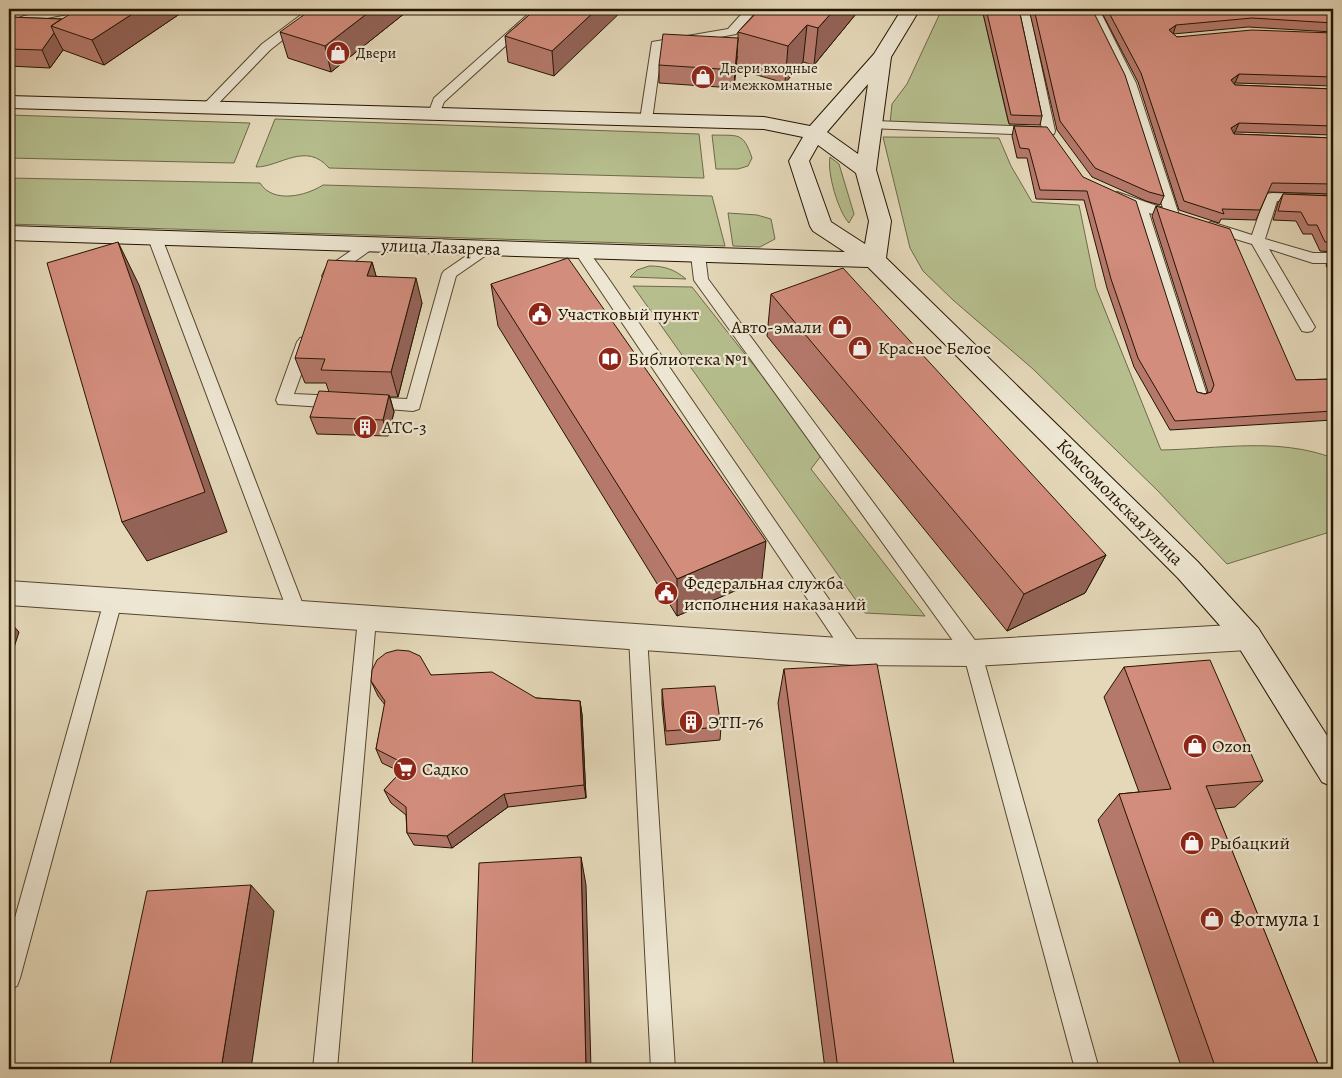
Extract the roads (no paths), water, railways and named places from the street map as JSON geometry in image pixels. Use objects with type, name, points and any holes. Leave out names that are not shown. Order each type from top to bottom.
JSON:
[{"type":"main road","name":"Комсомольская улица","points":[[911,9],[882,57],[815,133],[799,161],[821,226],[874,260],[1188,570],[1248,637],[1333,772]]},
{"type":"main road","name":"Комсомольская улица","points":[[874,260],[880,221],[866,170],[874,125],[882,57]]},
{"type":"main road","points":[[9,102],[764,123],[815,133],[866,170]]},
{"type":"main road","name":"улица Лазарева","points":[[9,233],[874,260]]},
{"type":"main road","points":[[9,589],[113,600],[298,615],[854,652],[973,654],[1248,637]]},
{"type":"lane","points":[[9,26],[28,18],[78,9]]},
{"type":"lane","points":[[208,108],[266,47],[316,9]]},
{"type":"lane","points":[[434,114],[438,101],[540,9]]},
{"type":"lane","points":[[646,120],[656,44],[732,32],[752,9]]},
{"type":"lane","points":[[874,125],[1051,135],[1023,9]]},
{"type":"lane","points":[[1094,9],[1130,83],[1177,216],[1140,206],[1104,190]]},
{"type":"lane","points":[[1307,327],[1257,241],[1272,197],[1333,199]]},
{"type":"lane","points":[[1140,206],[1200,395]]},
{"type":"lane","points":[[1200,224],[1312,258],[1333,258]]},
{"type":"lane","points":[[154,238],[298,615]]},
{"type":"lane","points":[[324,291],[331,271],[370,244]]},
{"type":"lane","points":[[310,327],[284,400],[413,405],[450,274],[487,248]]},
{"type":"lane","points":[[581,251],[854,652]]},
{"type":"lane","points":[[698,255],[701,280],[973,654],[1087,1069]]},
{"type":"lane","points":[[9,978],[113,600]]},
{"type":"lane","points":[[325,1069],[367,619]]},
{"type":"lane","points":[[638,637],[663,1069]]},
{"type":"place","name":"Двери","points":[[338,53]]},
{"type":"place","name":"Двери входные и межкомнатные","points":[[703,77]]},
{"type":"place","name":"Участковый пункт","points":[[540,314]]},
{"type":"place","name":"Авто-эмали","points":[[840,327]]},
{"type":"place","name":"Красное Белое","points":[[860,348]]},
{"type":"place","name":"Библиотека №1","points":[[610,359]]},
{"type":"place","name":"АТС-3","points":[[365,427]]},
{"type":"place","name":"Федеральная служба исполнения наказаний","points":[[666,593]]},
{"type":"place","name":"ЭТП-76","points":[[691,722]]},
{"type":"place","name":"Ozon","points":[[1195,746]]},
{"type":"place","name":"Садко","points":[[405,769]]},
{"type":"place","name":"Рыбацкий","points":[[1192,843]]},
{"type":"place","name":"Фотмула 1","points":[[1212,919]]}]
